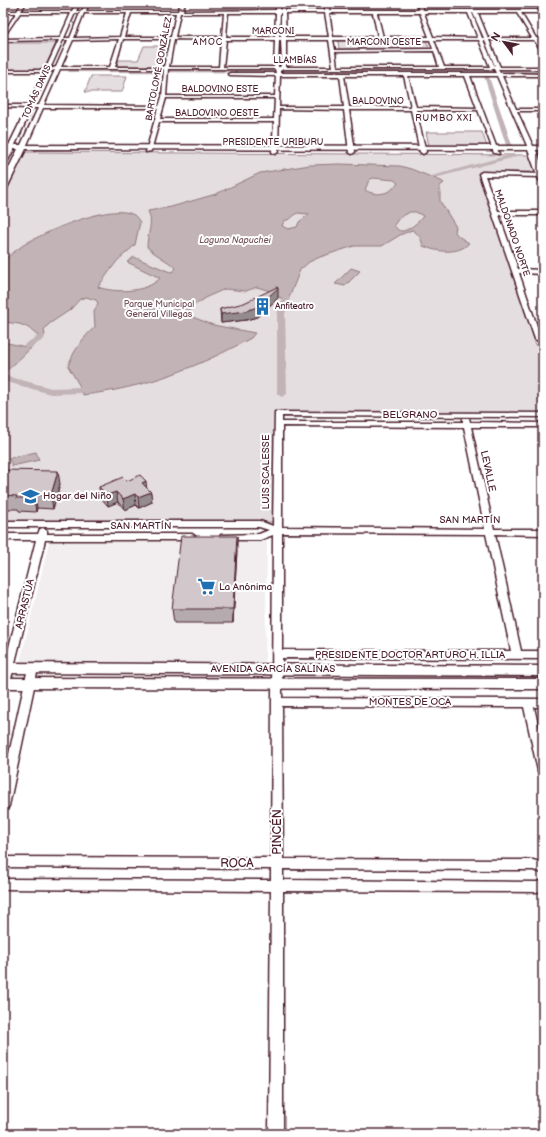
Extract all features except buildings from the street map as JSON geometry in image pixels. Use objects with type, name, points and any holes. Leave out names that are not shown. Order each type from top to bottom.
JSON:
[{"type":"street","points":[[3,37],[24,3]]},
{"type":"street","name":"TOMÁS DAVIS","points":[[3,162],[6,149],[31,106],[78,3]]},
{"type":"street","name":"TOMÁS DAVIS","points":[[3,188],[42,107],[87,3]]},
{"type":"street","name":"BARTOLOMÉ GONZÁLEZ","points":[[176,3],[178,11]]},
{"type":"street","name":"BARTOLOMÉ GONZÁLEZ","points":[[149,149],[164,97],[166,71],[178,11],[183,3]]},
{"type":"street","points":[[275,150],[278,71],[278,3]]},
{"type":"street","points":[[278,71],[284,39],[283,3]]},
{"type":"street","points":[[326,3],[335,68]]},
{"type":"street","points":[[418,3],[442,68]]},
{"type":"street","points":[[470,11],[492,66],[497,71],[515,110],[542,177]]},
{"type":"street","points":[[470,11],[486,38],[498,67],[497,71]]},
{"type":"street","points":[[3,12],[543,12]]},
{"type":"street","points":[[112,68],[120,38],[130,12]]},
{"type":"street","points":[[221,68],[227,12]]},
{"type":"street","points":[[374,12],[381,39]]},
{"type":"street","points":[[519,12],[543,52]]},
{"type":"street","name":"MARCONI","points":[[3,40],[61,40],[72,38],[543,39]]},
{"type":"street","points":[[386,50],[387,56]]},
{"type":"street","name":"MARCONI OESTE","points":[[333,51],[435,50]]},
{"type":"street","points":[[388,62],[389,68]]},
{"type":"street","name":"LLAMBÍAS","points":[[3,71],[47,71],[58,68],[112,68],[166,71],[221,68],[342,75],[467,75],[497,71],[543,68]]},
{"type":"street","name":"LLAMBÍAS","points":[[222,74],[335,68],[442,68],[543,75]]},
{"type":"street","name":"LLAMBÍAS","points":[[47,71],[56,74],[80,74]]},
{"type":"street","name":"LLAMBÍAS","points":[[158,74],[166,71],[174,74]]},
{"type":"street","points":[[342,75],[351,150]]},
{"type":"street","points":[[406,75],[423,150]]},
{"type":"street","points":[[467,75],[496,150]]},
{"type":"street","name":"BALDOVINO ESTE","points":[[164,97],[277,97]]},
{"type":"street","points":[[3,106],[161,107]]},
{"type":"street","name":"BALDOVINO","points":[[277,108],[480,109]]},
{"type":"street","points":[[515,110],[543,110]]},
{"type":"street","name":"BALDOVINO OESTE","points":[[158,120],[276,121]]},
{"type":"street","name":"PRESIDENTE URIBURU","points":[[532,151],[543,148]]},
{"type":"street","name":"PRESIDENTE URIBURU","points":[[6,149],[496,150],[532,151],[543,153]]},
{"type":"street","name":"MALDONADO NORTE","points":[[542,177],[482,174],[537,335],[542,341]]},
{"type":"street","points":[[496,213],[543,213]]},
{"type":"street","points":[[515,271],[543,272]]},
{"type":"street","name":"BELGRANO","points":[[278,414],[543,415]]},
{"type":"street","name":"LUIS SCALESSE","points":[[277,530],[278,414]]},
{"type":"street","name":"LEVALLE","points":[[465,415],[517,655]]},
{"type":"street","name":"BELGRANO","points":[[278,424],[543,425]]},
{"type":"street","name":"SAN MARTÍN","points":[[3,524],[260,524],[277,530],[543,532]]},
{"type":"street","name":"ARRASTÚA","points":[[4,683],[6,668],[45,524]]},
{"type":"street","name":"SAN MARTÍN","points":[[213,537],[260,537],[277,530]]},
{"type":"street","name":"PINCÉN","points":[[276,1134],[277,530]]},
{"type":"street","name":"SAN MARTÍN","points":[[3,537],[198,537]]},
{"type":"street","name":"PRESIDENTE DOCTOR ARTURO H. ILLIA","points":[[277,654],[543,655]]},
{"type":"street","name":"AVENIDA GARCÍA SALINAS","points":[[6,668],[543,672]]},
{"type":"street","points":[[3,806],[33,668]]},
{"type":"street","name":"AVENIDA GARCÍA SALINAS","points":[[4,683],[543,684]]},
{"type":"street","name":"MONTES DE OCA","points":[[277,702],[543,703]]},
{"type":"street","points":[[528,702],[543,771]]},
{"type":"street","name":"ROCA","points":[[3,862],[533,865],[543,868]]},
{"type":"street","points":[[3,884],[537,887],[543,885]]},
{"type":"shaded area","points":[[49,542],[267,542],[265,663],[20,662]]},
{"type":"green space","points":[[426,40],[429,48],[339,49],[338,41]]},
{"type":"green space","points":[[3,43],[56,43],[44,70],[3,70]]},
{"type":"green space","points":[[144,46],[168,46],[162,66],[117,66],[119,60],[138,60]]},
{"type":"green space","points":[[91,76],[127,76],[122,92],[85,92]]},
{"type":"green space","points":[[426,132],[482,132],[487,146],[429,146]]},
{"type":"green space","name":"Parque Municipal General Villegas","points":[[22,152],[529,155],[537,172],[479,172],[536,345],[543,345],[543,413],[275,412],[273,522],[3,522],[3,197]]},
{"type":"water","name":"Laguna Napuchei","points":[[339,164],[400,166],[441,181],[444,183],[440,186],[440,201],[456,227],[455,232],[458,236],[469,243],[465,247],[453,251],[434,250],[423,246],[419,236],[412,230],[400,235],[382,246],[354,246],[309,262],[300,270],[289,298],[280,298],[270,291],[257,287],[246,291],[225,289],[209,296],[190,308],[190,316],[213,325],[255,333],[251,338],[210,359],[170,375],[149,382],[106,392],[83,395],[82,390],[68,366],[79,345],[86,335],[95,327],[94,312],[98,303],[96,300],[86,297],[80,299],[70,310],[49,324],[44,330],[45,335],[41,337],[23,325],[3,322],[3,261],[30,241],[52,230],[97,215],[111,212],[124,212],[134,215],[140,222],[135,245],[117,261],[98,287],[121,291],[147,287],[160,278],[127,262],[134,257],[170,272],[174,271],[176,268],[147,247],[150,224],[150,215],[148,211],[171,207],[216,194],[260,173],[310,165]],"holes":[[[373,178],[394,180],[398,183],[391,190],[379,194],[365,190],[369,180]],[[410,212],[416,212],[423,216],[405,231],[398,230],[394,225],[399,218]],[[297,213],[309,214],[299,222],[297,227],[288,229],[282,226],[284,221],[290,219]]]},
{"type":"water","points":[[351,268],[360,271],[345,286],[335,284]]},
{"type":"water","points":[[3,342],[31,348],[9,369],[3,366]]},
{"type":"water","points":[[36,452],[39,460],[12,466],[9,458]]},
{"type":"waterway","points":[[71,71],[543,71]]},
{"type":"waterway","points":[[486,77],[509,145]]},
{"type":"waterway","points":[[431,177],[513,156]]},
{"type":"waterway","points":[[282,394],[281,314],[286,298]]},
{"type":"waterway","points":[[28,346],[41,337]]},
{"type":"waterway","points":[[3,370],[7,368]]},
{"type":"waterway","points":[[3,378],[51,391],[82,390]]},
{"type":"place","name":"Anfiteatro","points":[[262,306]]},
{"type":"place","name":"Hogar del Niño","points":[[30,496]]},
{"type":"place","name":"La Anónima","points":[[206,587]]},
{"type":"district","name":"AMOC","points":[[208,42]]},
{"type":"district","name":"RUMBO XXI","points":[[444,118]]}]
